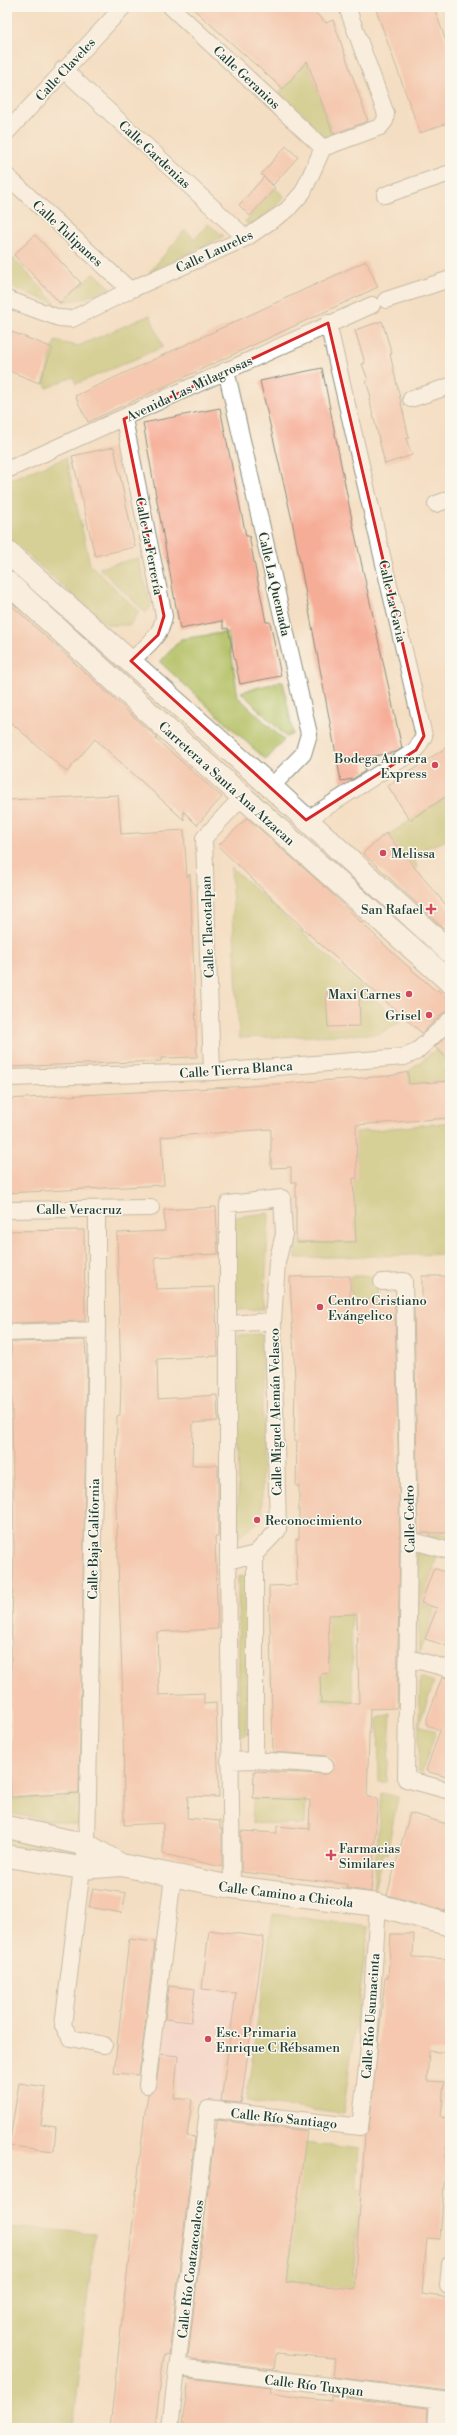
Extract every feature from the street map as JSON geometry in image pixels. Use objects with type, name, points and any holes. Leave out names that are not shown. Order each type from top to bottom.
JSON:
[{"type":"street","name":"Calle Claveles","points":[[7,132],[123,7]]},
{"type":"street","name":"Calle Geranios","points":[[171,7],[323,148]]},
{"type":"street","points":[[323,148],[380,127],[385,122],[386,114],[347,7]]},
{"type":"street","name":"Calle Gardenias","points":[[64,69],[246,238]]},
{"type":"street","name":"Calle Laureles","points":[[7,299],[59,318],[72,319],[130,290],[246,238],[287,210],[303,192],[323,148]]},
{"type":"street","points":[[385,195],[450,173]]},
{"type":"street","name":"Calle Tulipanes","points":[[7,176],[130,290]]},
{"type":"street","name":"Avenida Las Milagrosas","points":[[7,470],[124,419],[328,323],[379,302],[450,278]]},
{"type":"street","name":"Calle La Gavia","points":[[306,820],[416,750],[424,736],[328,323]]},
{"type":"street","name":"Calle La Quemada","points":[[226,370],[309,734],[303,754],[271,787]]},
{"type":"street","points":[[411,399],[450,386]]},
{"type":"street","name":"Calle La Ferrería","points":[[124,419],[164,616],[163,627],[158,635],[132,661]]},
{"type":"street","name":"Carretera a Santa Ana Atzacan","points":[[7,552],[132,661],[450,952]]},
{"type":"street","name":"Carretera a Santa Ana Atzacan","points":[[7,582],[242,797],[450,982]]},
{"type":"street","name":"Calle Tlacotalpan","points":[[212,1072],[204,838],[242,797]]},
{"type":"street","name":"Calle Tierra Blanca","points":[[7,1078],[212,1072],[404,1058],[416,1052],[450,1020]]},
{"type":"street","name":"Calle Miguel Alemán Velasco","points":[[229,1324],[228,1204],[282,1198],[284,1234],[278,1262],[273,1321],[278,1530],[255,1554]]},
{"type":"street","name":"Calle Veracruz","points":[[7,1210],[97,1210],[151,1208]]},
{"type":"street","name":"Calle Baja California","points":[[97,1210],[97,1330],[87,1845],[82,1868],[64,2026],[71,2038],[104,2045]]},
{"type":"street","name":"Calle Cedro","points":[[382,1282],[404,1281],[410,1540],[406,1779],[450,1791]]},
{"type":"street","points":[[232,1888],[229,1762],[229,1324],[273,1321]]},
{"type":"street","points":[[7,1332],[97,1330]]},
{"type":"street","points":[[410,1540],[450,1551]]},
{"type":"street","points":[[228,1561],[255,1554],[255,1760]]},
{"type":"street","points":[[408,1658],[450,1669]]},
{"type":"street","points":[[229,1762],[255,1760],[325,1765]]},
{"type":"street","name":"Calle Camino a Chicola","points":[[7,1827],[87,1845],[121,1865]]},
{"type":"street","name":"Calle Camino a Chicola","points":[[7,1856],[82,1868],[121,1865],[232,1888],[378,1905],[450,1925]]},
{"type":"street","points":[[147,2085],[173,1877]]},
{"type":"street","name":"Calle Río Usumacinta","points":[[360,2126],[368,2058],[378,1905]]},
{"type":"street","name":"Calle Río Santiago","points":[[208,2109],[360,2126]]},
{"type":"street","name":"Calle Río Coatzacoalcos","points":[[170,2428],[208,2109]]},
{"type":"street","points":[[450,2264],[448,2286],[450,2286]]},
{"type":"street","name":"Calle Río Tuxpan","points":[[178,2367],[444,2400]]},
{"type":"street","points":[[436,2428],[444,2400]]},
{"type":"highlighted area","points":[[328,323],[424,736],[416,750],[306,820],[131,661],[158,635],[164,616],[124,419]]},
{"type":"shaded area","name":"Esc. Primaria Enrique C Rébsamen","points":[[209,1929],[265,1936],[243,2106],[191,2099],[192,2092],[159,2088],[172,1985],[201,1989]]},
{"type":"green space","points":[[307,61],[334,137],[328,140],[279,93]]},
{"type":"green space","points":[[275,188],[285,197],[252,228],[245,222]]},
{"type":"green space","points":[[208,224],[224,236],[149,273],[185,230],[195,239]]},
{"type":"green space","points":[[13,258],[57,304],[7,286],[7,265]]},
{"type":"green space","points":[[94,273],[111,288],[81,299],[62,302]]},
{"type":"green space","points":[[150,315],[163,347],[76,384],[73,377],[47,388],[44,382],[55,341],[78,346]]},
{"type":"green space","points":[[66,458],[90,564],[139,612],[130,625],[107,625],[7,537],[7,480]]},
{"type":"green space","points":[[138,558],[151,607],[146,613],[99,568]]},
{"type":"green space","points":[[228,632],[238,697],[284,740],[266,760],[160,662],[181,639]]},
{"type":"green space","points":[[283,681],[293,734],[286,737],[241,692]]},
{"type":"green space","points":[[450,794],[450,839],[413,853],[417,867],[399,886],[384,872],[404,855],[388,835]]},
{"type":"green space","points":[[231,867],[400,1022],[379,1034],[239,1038]]},
{"type":"green space","points":[[436,1049],[450,1063],[444,1071],[445,1081],[409,1084],[408,1072]]},
{"type":"green space","points":[[450,1122],[450,1254],[296,1258],[296,1242],[356,1242],[353,1189],[301,1184],[356,1178],[356,1132]]},
{"type":"green space","points":[[269,1213],[264,1309],[236,1310],[234,1217]]},
{"type":"green space","points":[[350,1276],[376,1276],[377,1302],[351,1303]]},
{"type":"green space","points":[[262,1334],[262,1519],[238,1538],[239,1335]]},
{"type":"green space","points":[[450,1534],[450,1545],[427,1537],[427,1535]]},
{"type":"green space","points":[[416,1551],[437,1557],[421,1603],[435,1609],[419,1653]]},
{"type":"green space","points":[[248,1575],[246,1734],[239,1738],[238,1577]]},
{"type":"green space","points":[[351,1614],[353,1703],[331,1703],[331,1716],[322,1716],[321,1695],[272,1696],[271,1675],[330,1673],[329,1643],[271,1645],[270,1617]]},
{"type":"green space","points":[[420,1677],[434,1682],[419,1725],[436,1731],[422,1774],[418,1772]]},
{"type":"green space","points":[[391,1714],[387,1782],[379,1782],[378,1718]]},
{"type":"green space","points":[[381,1793],[398,1797],[387,1854],[384,1853],[373,1893]]},
{"type":"green space","points":[[69,1794],[82,1795],[82,1826],[7,1813],[7,1799],[66,1798]]},
{"type":"green space","points":[[253,1799],[306,1800],[305,1825],[252,1823]]},
{"type":"green space","points":[[7,1839],[61,1849],[67,1859],[7,1848]]},
{"type":"green space","points":[[273,1914],[369,1927],[343,2114],[246,2101]]},
{"type":"green space","points":[[304,2143],[359,2149],[357,2189],[362,2190],[353,2274],[371,2276],[371,2291],[285,2282]]},
{"type":"green space","points":[[7,2227],[95,2233],[72,2428],[7,2428]]},
{"type":"building","points":[[191,7],[309,7],[326,23],[333,20],[368,121],[333,134],[307,61],[283,89]]},
{"type":"building","points":[[375,7],[434,7],[450,53],[450,122],[420,133]]},
{"type":"building","points":[[286,146],[298,157],[273,185],[261,174]]},
{"type":"building","points":[[264,177],[275,188],[250,216],[239,205]]},
{"type":"building","points":[[35,235],[81,283],[60,303],[14,255]]},
{"type":"building","points":[[366,261],[378,287],[88,422],[75,396]]},
{"type":"building","points":[[382,321],[392,354],[390,354],[409,438],[406,439],[412,455],[385,464],[369,398],[371,397],[366,381],[368,380],[362,364],[365,363],[355,330]]},
{"type":"building","points":[[7,330],[53,348],[39,383],[7,370]]},
{"type":"building","points":[[322,368],[353,525],[402,748],[396,752],[363,758],[365,771],[353,779],[341,781],[292,520],[260,381]]},
{"type":"building","points":[[220,408],[246,536],[249,536],[266,622],[270,622],[281,676],[240,684],[228,628],[224,629],[222,621],[180,629],[143,423]]},
{"type":"building","points":[[114,447],[135,547],[95,556],[72,456]]},
{"type":"building","points":[[7,601],[157,737],[156,739],[222,797],[197,825],[183,811],[184,820],[95,739],[67,772],[7,719]]},
{"type":"building","name":"Bodega Aurrera Express","points":[[450,745],[450,794],[410,820],[388,786]]},
{"type":"building","points":[[118,795],[121,834],[184,830],[187,877],[190,874],[197,1057],[161,1058],[161,1061],[7,1067],[7,800]]},
{"type":"building","points":[[247,818],[325,887],[393,953],[436,991],[438,990],[450,1002],[450,1011],[443,1013],[422,1033],[312,937],[218,846]]},
{"type":"building","points":[[386,833],[450,910],[450,920],[443,928],[363,853]]},
{"type":"building","points":[[359,992],[360,1026],[328,1027],[326,993]]},
{"type":"building","points":[[450,1033],[450,1061],[435,1047]]},
{"type":"building","points":[[408,1072],[409,1084],[450,1081],[450,1118],[356,1125],[357,1178],[353,1178],[356,1242],[296,1242],[296,1182],[291,1182],[291,1167],[271,1168],[271,1129],[161,1137],[164,1185],[7,1193],[7,1099],[250,1086],[389,1076]]},
{"type":"building","points":[[216,1207],[218,1254],[155,1257],[155,1275],[156,1289],[215,1287],[218,1356],[157,1359],[158,1399],[217,1395],[218,1421],[193,1423],[192,1465],[218,1465],[218,1537],[215,1537],[218,1629],[157,1632],[159,1695],[204,1693],[204,1704],[216,1703],[219,1797],[188,1796],[187,1818],[220,1821],[220,1829],[222,1829],[222,1867],[163,1854],[163,1823],[124,1825],[123,1703],[116,1506],[117,1416],[120,1415],[121,1385],[117,1233],[165,1231],[164,1210]]},
{"type":"building","points":[[84,1230],[85,1321],[7,1323],[7,1231]]},
{"type":"building","points":[[350,1276],[350,1303],[395,1302],[400,1540],[397,1708],[370,1709],[367,1797],[378,1798],[371,1892],[346,1888],[347,1884],[241,1872],[241,1831],[277,1833],[277,1826],[309,1829],[310,1800],[253,1798],[254,1771],[324,1774],[329,1773],[334,1766],[333,1761],[326,1756],[273,1752],[269,1586],[297,1585],[296,1539],[299,1539],[299,1486],[296,1486],[297,1441],[294,1441],[295,1379],[290,1277]],"holes":[[[357,1614],[359,1703],[321,1703],[320,1674],[330,1673],[328,1615]]]},
{"type":"building","points":[[422,1276],[450,1276],[450,1533],[418,1533],[414,1301],[422,1301]]},
{"type":"building","points":[[85,1340],[87,1372],[79,1793],[11,1797],[9,1751],[11,1751],[11,1658],[14,1549],[11,1342]]},
{"type":"building","points":[[434,1568],[450,1574],[450,1647],[425,1639],[437,1608],[421,1603]]},
{"type":"building","points":[[442,1677],[450,1678],[450,1778],[426,1771],[440,1730],[427,1725],[427,1719]]},
{"type":"building","points":[[410,1813],[450,1825],[450,1912],[387,1895]]},
{"type":"building","points":[[93,1888],[126,1893],[122,1913],[89,1907]]},
{"type":"building","points":[[209,1930],[264,1937],[241,2103],[221,2101],[236,1993],[202,1989]]},
{"type":"building","points":[[391,1934],[414,1934],[413,1957],[450,1959],[450,2053],[429,2051],[427,2081],[444,2082],[441,2117],[449,2118],[440,2239],[427,2238],[422,2294],[450,2298],[450,2391],[333,2377],[335,2358],[276,2353],[274,2369],[192,2359],[188,2357],[214,2139],[218,2120],[307,2131],[286,2282],[354,2289],[365,2135],[369,2128],[385,1978],[388,1978]]},
{"type":"building","points":[[129,1939],[155,1942],[139,2075],[114,2073]]},
{"type":"building","points":[[169,1986],[195,1989],[191,2022],[165,2019]]},
{"type":"building","points":[[160,2054],[178,2056],[174,2098],[192,2100],[187,2136],[195,2137],[169,2355],[164,2354],[155,2428],[110,2428],[145,2112],[148,2094],[154,2091],[156,2087]]},
{"type":"building","points":[[19,2083],[46,2087],[41,2125],[56,2127],[54,2151],[9,2146]]},
{"type":"building","points":[[189,2378],[271,2388],[270,2393],[300,2398],[331,2401],[331,2396],[428,2408],[427,2428],[184,2428],[185,2423],[182,2423]]},
{"type":"building","points":[[447,2410],[450,2410],[450,2428],[446,2428]]},
{"type":"place","name":"Bodega Aurrera Express","points":[[435,765]]},
{"type":"place","name":"Melissa","points":[[383,853]]},
{"type":"place","name":"San Rafael","points":[[431,909]]},
{"type":"place","name":"Maxi Carnes","points":[[409,994]]},
{"type":"place","name":"Grisel","points":[[429,1015]]},
{"type":"place","name":"Centro Cristiano Evángelico","points":[[320,1307]]},
{"type":"place","name":"Reconocimiento","points":[[257,1520]]},
{"type":"place","name":"Farmacias Similares","points":[[331,1855]]},
{"type":"place","name":"Esc. Primaria Enrique C Rébsamen","points":[[208,2039]]}]
